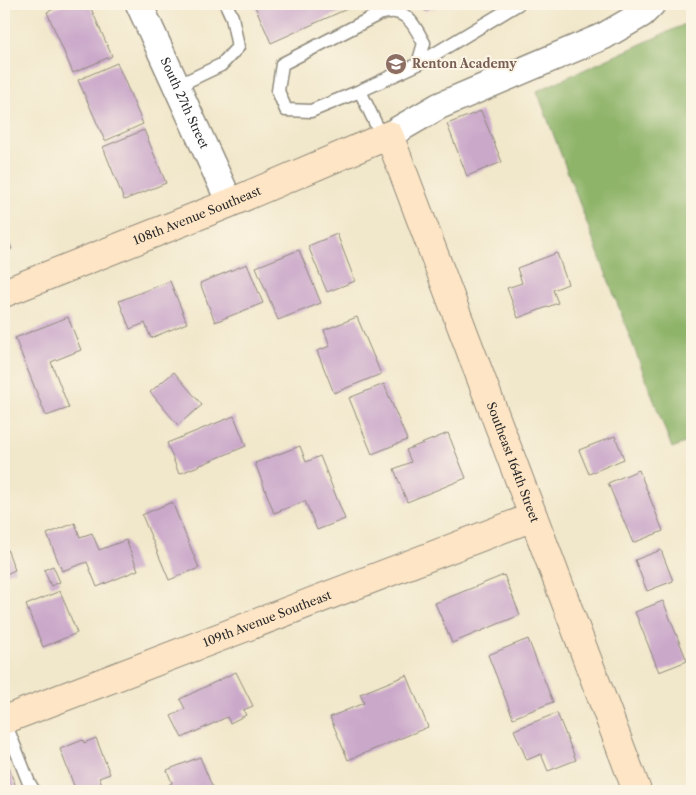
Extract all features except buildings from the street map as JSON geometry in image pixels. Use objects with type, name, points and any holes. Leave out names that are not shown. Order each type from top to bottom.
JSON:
[{"type":"street","name":"South 27th Street","points":[[139,4],[230,203]]},
{"type":"street","points":[[386,136],[439,106],[604,36],[642,14],[652,4]]},
{"type":"street","name":"108th Avenue Southeast","points":[[4,293],[230,203],[386,136]]},
{"type":"street","name":"Southeast 164th Street","points":[[386,136],[637,791]]},
{"type":"street","name":"109th Avenue Southeast","points":[[4,720],[533,517]]},
{"type":"lane","points":[[177,86],[221,65],[238,47],[232,17],[226,4]]},
{"type":"lane","points":[[418,64],[424,43],[408,18],[394,11],[379,14],[282,64],[278,91],[286,110],[311,111],[418,64],[518,4]]},
{"type":"lane","points":[[360,91],[386,136]]},
{"type":"lane","points":[[4,720],[34,791]]},
{"type":"green space","points":[[692,21],[692,440],[672,448],[537,91]]},
{"type":"place","name":"Renton Academy","points":[[396,64]]}]
